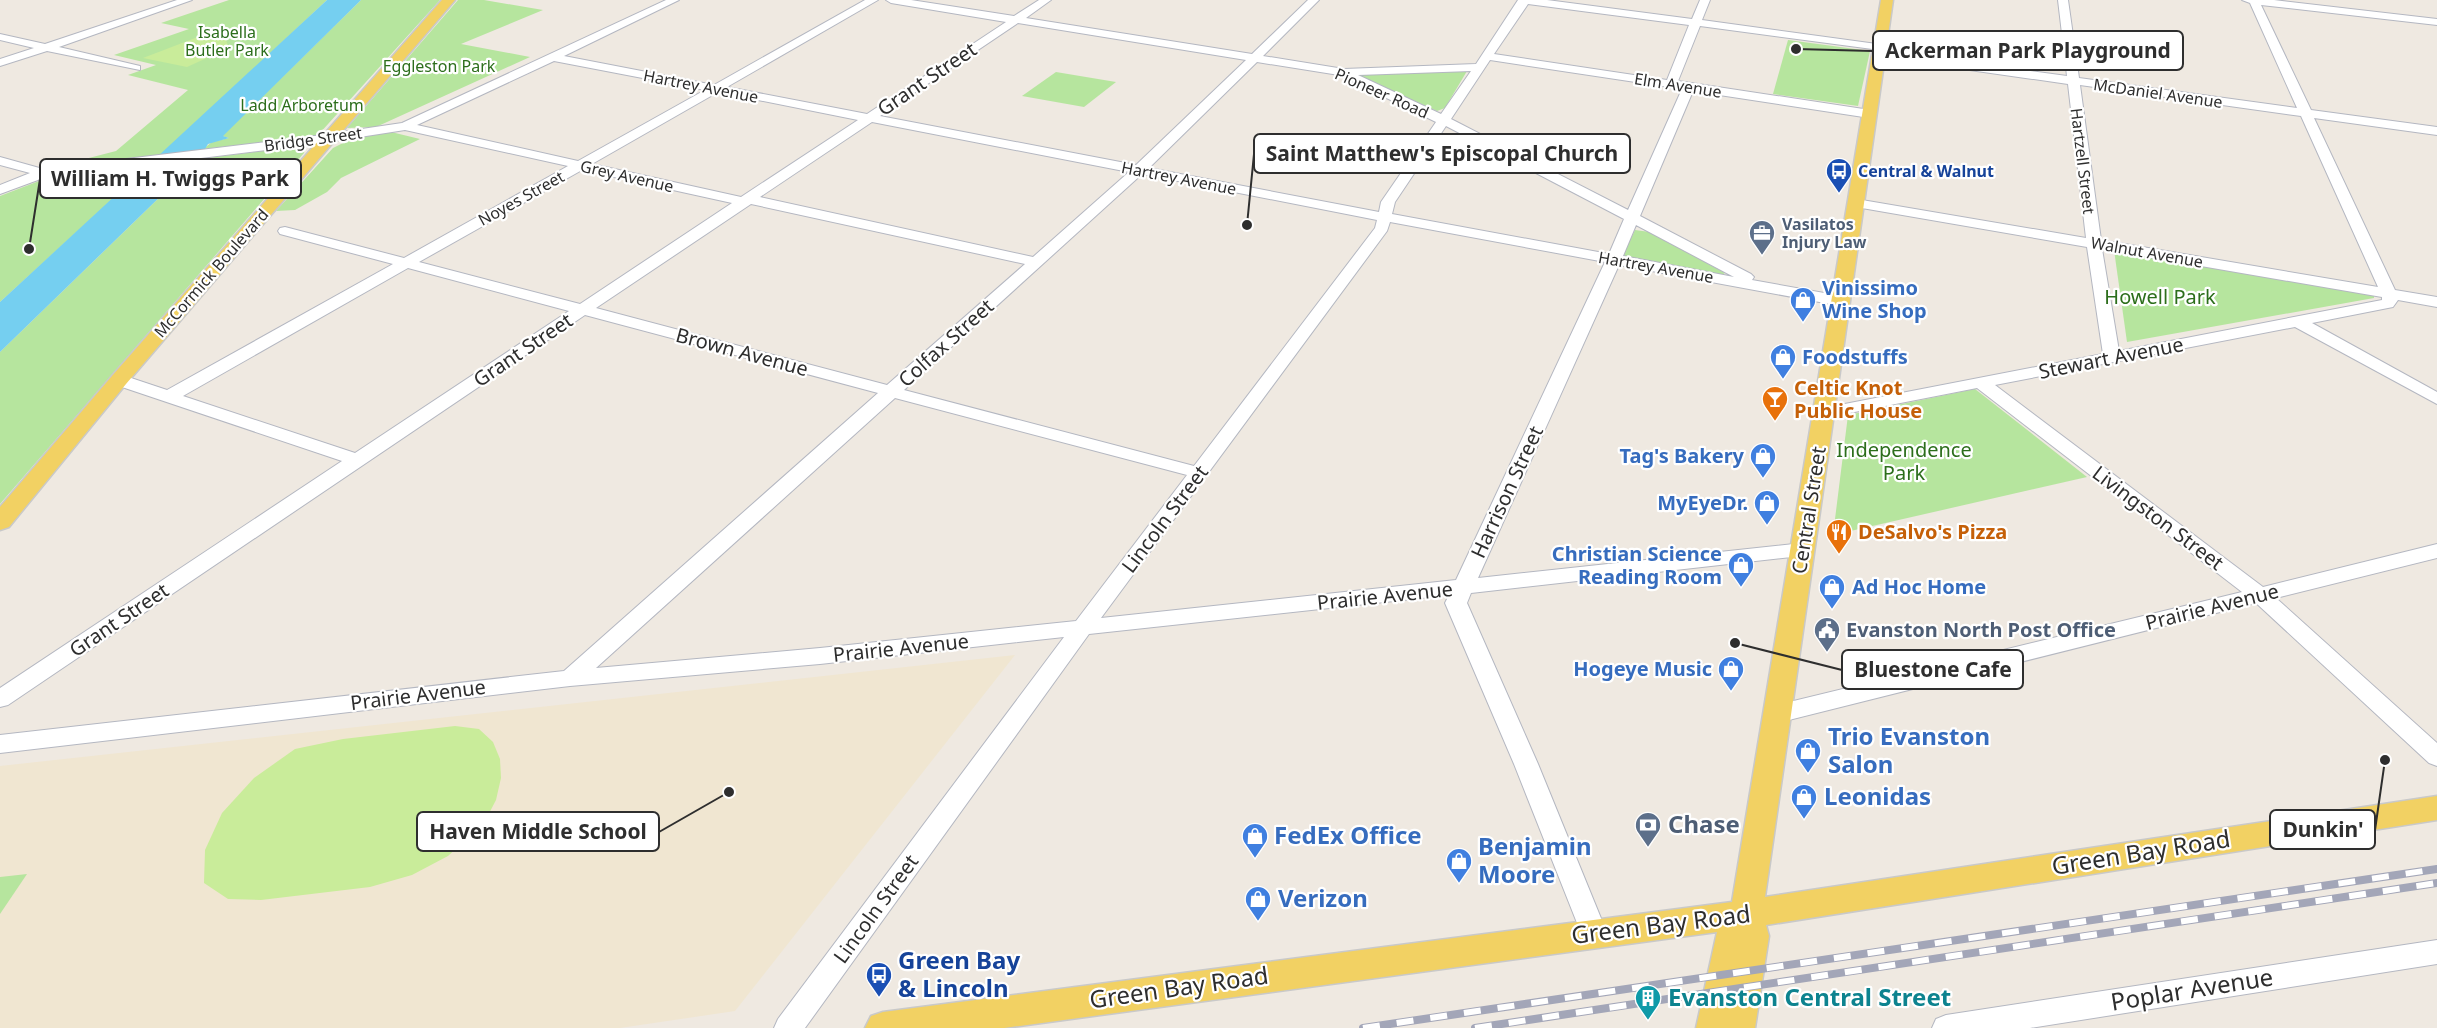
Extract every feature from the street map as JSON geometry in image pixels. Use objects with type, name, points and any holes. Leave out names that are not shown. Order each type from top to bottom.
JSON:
[{"type":"main road","name":"McCormick Boulevard","points":[[0,522],[327,138],[449,0]]},
{"type":"main road","name":"Central Street","points":[[1714,1028],[1731,938],[1746,914],[1887,0]]},
{"type":"main road","name":"Green Bay Road","points":[[883,1028],[1746,914],[2437,808]]},
{"type":"main road","name":"Central Street","points":[[1737,1028],[1752,936],[1746,914]]},
{"type":"street","points":[[0,63],[188,0]]},
{"type":"street","points":[[405,126],[674,0]]},
{"type":"street","name":"Noyes Street","points":[[168,397],[873,0]]},
{"type":"street","name":"Pioneer Road","points":[[891,0],[1342,72],[1443,120],[1766,287]]},
{"type":"street","name":"Grant Street","points":[[0,699],[1046,0]]},
{"type":"street","name":"Colfax Street","points":[[570,678],[1139,170],[1314,0]]},
{"type":"street","name":"McDaniel Avenue","points":[[1524,0],[1696,23],[2073,81],[2437,131]]},
{"type":"street","name":"Lincoln Street","points":[[788,1028],[1082,628],[1382,228],[1388,202],[1524,0]]},
{"type":"street","points":[[1671,84],[1706,0]]},
{"type":"street","name":"Hartzell Street","points":[[2063,0],[2094,243],[2112,358]]},
{"type":"street","points":[[2247,0],[2437,22]]},
{"type":"street","points":[[2254,0],[2389,294]]},
{"type":"street","points":[[0,37],[136,68]]},
{"type":"street","name":"Hartrey Avenue","points":[[552,57],[1384,217],[1841,301]]},
{"type":"street","name":"Elm Avenue","points":[[1342,72],[1483,61],[1689,86],[1870,114]]},
{"type":"street","name":"Harrison Street","points":[[1594,933],[1526,764],[1456,603],[1614,259],[1689,86]]},
{"type":"street","name":"Bridge Street","points":[[43,173],[228,151],[405,126]]},
{"type":"street","name":"Grey Avenue","points":[[405,126],[1036,262]]},
{"type":"street","points":[[0,161],[43,173]]},
{"type":"street","points":[[0,190],[43,173]]},
{"type":"street","name":"Walnut Avenue","points":[[1856,202],[2437,302]]},
{"type":"street","name":"Brown Avenue","points":[[285,231],[1199,473]]},
{"type":"street","name":"Stewart Avenue","points":[[1824,413],[2387,304],[2391,300],[2389,294]]},
{"type":"street","points":[[2300,322],[2437,399]]},
{"type":"street","points":[[119,380],[357,460]]},
{"type":"street","name":"Livingston Street","points":[[1981,383],[2260,595],[2437,757]]},
{"type":"street","name":"Prairie Avenue","points":[[0,744],[570,678],[820,657],[1803,550]]},
{"type":"street","name":"Prairie Avenue","points":[[1777,714],[2437,550]]},
{"type":"street","name":"Poplar Avenue","points":[[1946,1028],[2437,952]]},
{"type":"shaded area","points":[[1015,655],[735,1011],[620,1028],[0,1028],[0,766]]},
{"type":"green space","name":"Isabella Butler Park","points":[[229,0],[327,0],[163,154],[50,168],[116,151],[188,90],[128,75],[156,65],[114,55],[189,29],[161,23]]},
{"type":"green space","name":"Ladd Arboretum","points":[[361,0],[440,0],[319,134],[311,137],[203,149],[212,142],[229,138],[222,136]]},
{"type":"green space","name":"Eggleston Park","points":[[458,0],[484,0],[543,10],[461,44],[530,57],[376,127],[347,128]]},
{"type":"green space","points":[[203,35],[222,36],[221,39],[226,40],[229,48],[187,67],[143,58]]},
{"type":"green space","points":[[1788,40],[1870,51],[1858,106],[1773,94]]},
{"type":"green space","points":[[1467,71],[1445,108],[1437,111],[1356,75]]},
{"type":"green space","points":[[1056,72],[1116,82],[1084,107],[1022,96]]},
{"type":"green space","points":[[391,132],[420,139],[341,178],[327,192],[295,210],[276,211],[333,148],[351,139]]},
{"type":"green space","name":"Ladd Arboretum","points":[[300,146],[305,149],[304,153],[0,504],[0,352],[199,159]]},
{"type":"green space","points":[[151,164],[0,302],[0,196],[52,176]]},
{"type":"green space","points":[[1635,230],[1650,232],[1725,273],[1720,276],[1627,260],[1622,256]]},
{"type":"green space","name":"Howell Park","points":[[2114,250],[2374,295],[2374,298],[2127,342]]},
{"type":"green space","name":"Independence Park","points":[[1975,389],[2087,477],[1833,535],[1848,415]]},
{"type":"green space","points":[[455,726],[479,729],[493,742],[500,759],[501,778],[496,800],[484,823],[448,856],[412,875],[370,887],[261,900],[228,899],[204,883],[205,850],[222,813],[254,778],[295,749],[343,739]]},
{"type":"green space","points":[[27,874],[0,914],[0,877]]},
{"type":"water","points":[[327,0],[361,0],[223,136],[229,138],[208,144],[199,159],[0,352],[0,302]]},
{"type":"railway","points":[[1363,1028],[2437,869]]},
{"type":"railway","points":[[1475,1028],[2437,883]]},
{"type":"place","name":"Ackerman Park Playground","points":[[1796,49]]},
{"type":"place","name":"Central & Walnut","points":[[1839,194]]},
{"type":"place","name":"Saint Matthew's Episcopal Church","points":[[1247,225]]},
{"type":"place","name":"William H. Twiggs Park","points":[[29,249]]},
{"type":"place","name":"Vasilatos Injury Law","points":[[1762,256]]},
{"type":"place","name":"Vinissimo Wine Shop","points":[[1803,323]]},
{"type":"place","name":"Foodstuffs","points":[[1783,380]]},
{"type":"place","name":"Celtic Knot Public House","points":[[1775,422]]},
{"type":"place","name":"Tag's Bakery","points":[[1763,479]]},
{"type":"place","name":"MyEyeDr.","points":[[1767,526]]},
{"type":"place","name":"DeSalvo's Pizza","points":[[1839,555]]},
{"type":"place","name":"Christian Science Reading Room","points":[[1741,588]]},
{"type":"place","name":"Ad Hoc Home","points":[[1832,610]]},
{"type":"place","name":"Bluestone Cafe","points":[[1735,643]]},
{"type":"place","name":"Evanston North Post Office","points":[[1827,653]]},
{"type":"place","name":"Hogeye Music","points":[[1731,692]]},
{"type":"place","name":"Dunkin'","points":[[2385,760]]},
{"type":"place","name":"Trio Evanston Salon","points":[[1808,774]]},
{"type":"place","name":"Haven Middle School","points":[[729,792]]},
{"type":"place","name":"Leonidas","points":[[1804,820]]},
{"type":"place","name":"Chase","points":[[1648,848]]},
{"type":"place","name":"FedEx Office","points":[[1255,859]]},
{"type":"place","name":"Benjamin Moore","points":[[1459,884]]},
{"type":"place","name":"Verizon","points":[[1258,922]]},
{"type":"place","name":"Green Bay & Lincoln","points":[[879,998]]},
{"type":"place","name":"Evanston Central Street","points":[[1648,1021]]}]
